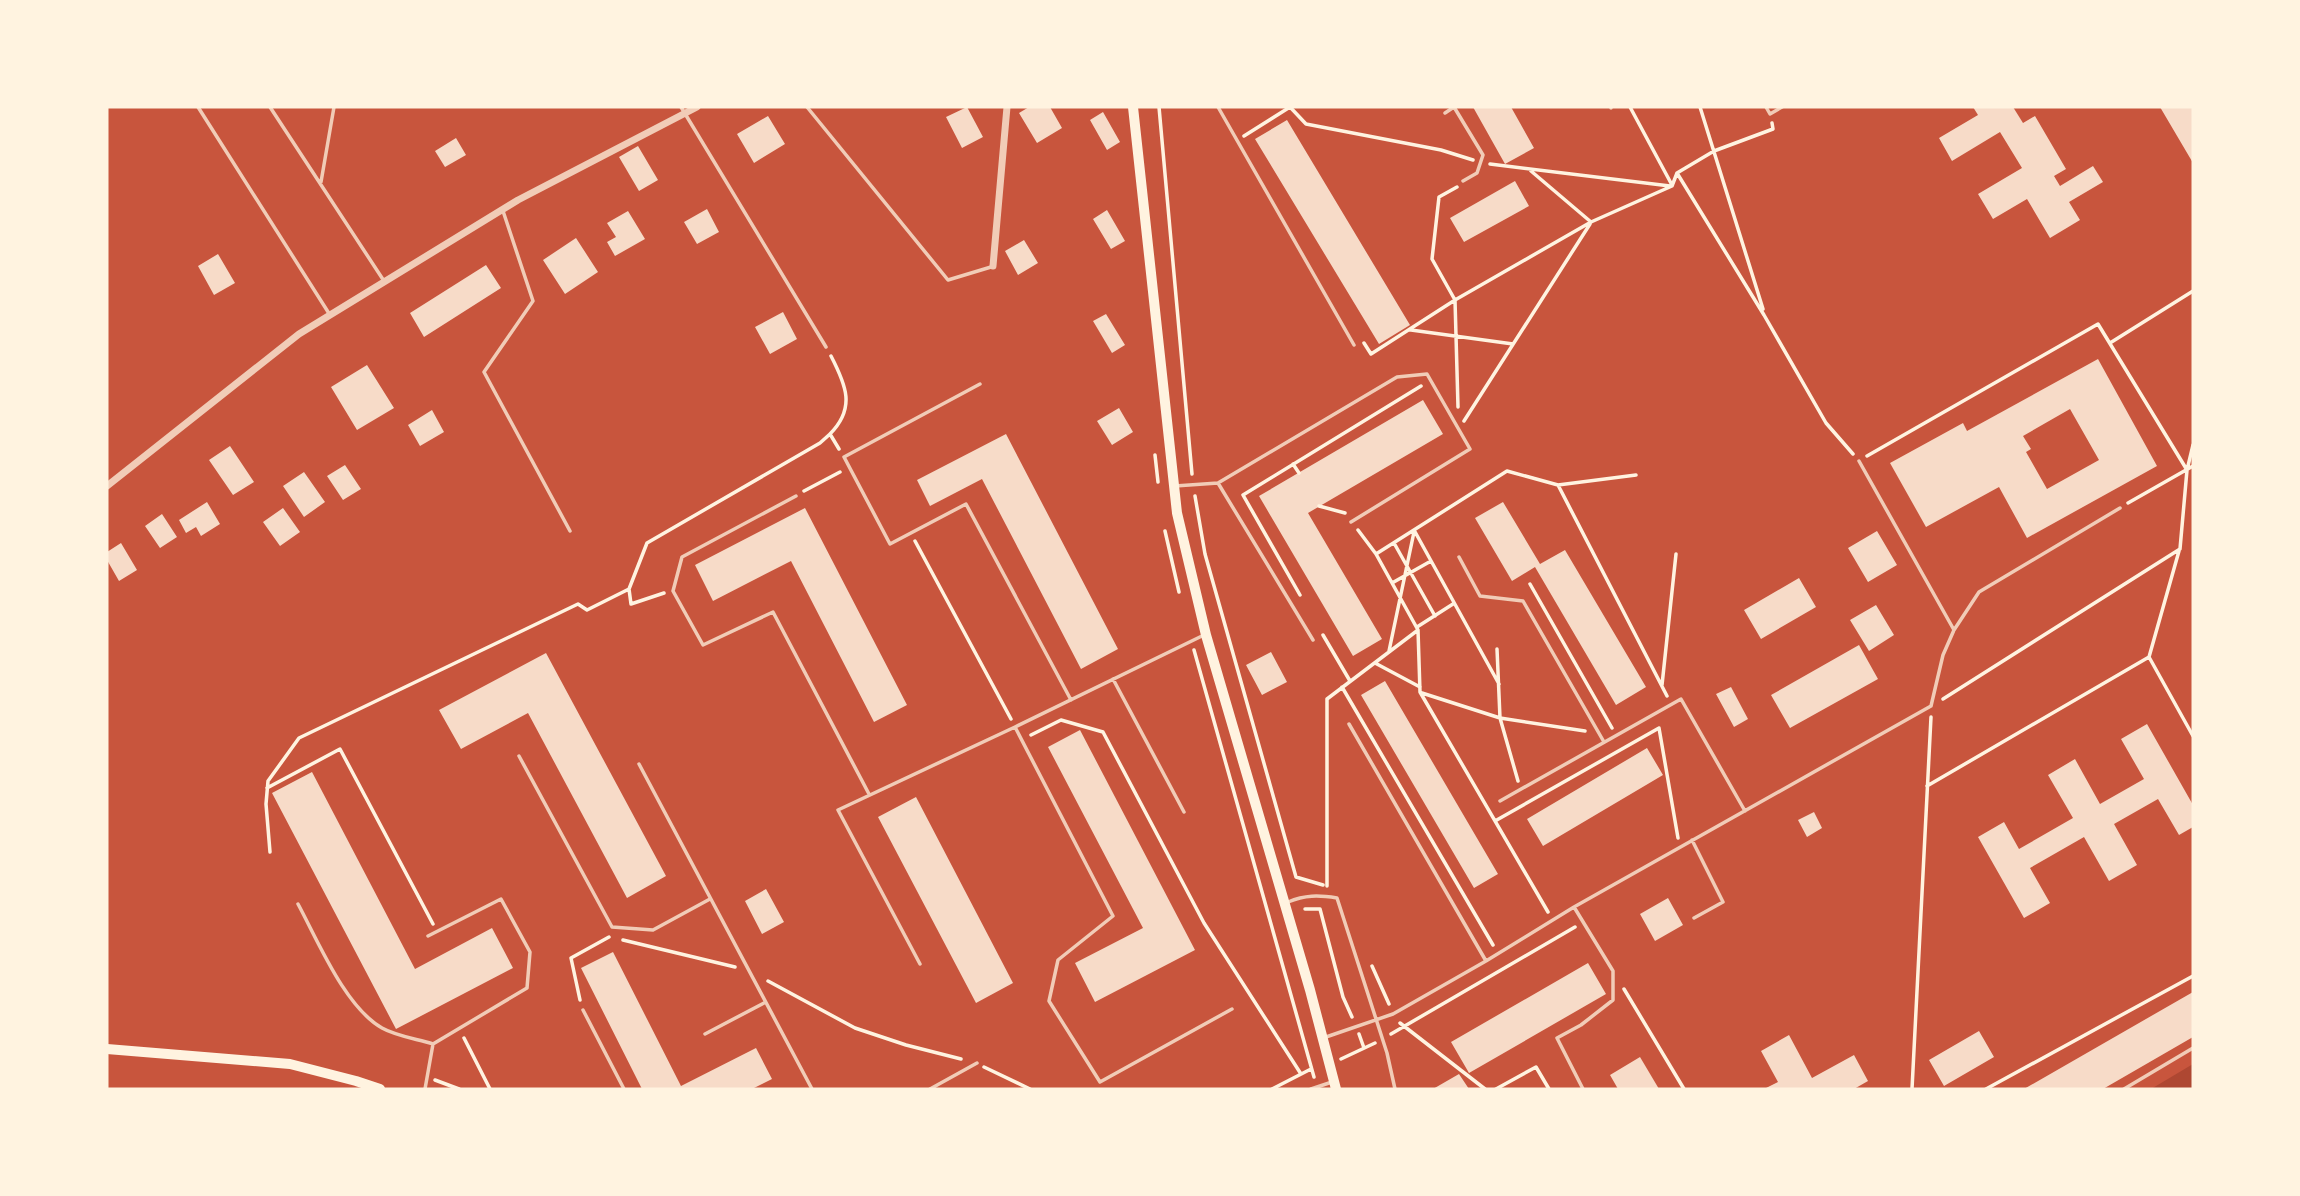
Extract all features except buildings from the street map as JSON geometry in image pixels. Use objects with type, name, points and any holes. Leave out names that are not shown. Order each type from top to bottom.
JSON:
[{"type":"main road","points":[[1133,107],[1173,486],[1206,635],[1324,1038],[1335,1085]]},
{"type":"main road","points":[[107,1049],[290,1064],[380,1089]]},
{"type":"street","points":[[107,486],[299,334],[503,209],[683,109],[697,107]]},
{"type":"street","points":[[993,266],[1007,107]]},
{"type":"lane","points":[[198,107],[330,315]]},
{"type":"lane","points":[[270,107],[384,281]]},
{"type":"lane","points":[[321,184],[334,107]]},
{"type":"lane","points":[[807,107],[948,280],[993,266]]},
{"type":"lane","points":[[1218,107],[1354,345]]},
{"type":"lane","points":[[1444,113],[1454,107],[1483,155],[1477,173],[1463,181]]},
{"type":"lane","points":[[1766,107],[1770,114],[1782,107]]},
{"type":"lane","points":[[683,109],[826,347]]},
{"type":"lane","points":[[503,209],[533,301],[484,372],[570,531]]},
{"type":"lane","points":[[1173,486],[1218,483],[1397,377],[1427,374],[1470,449],[1351,522]]},
{"type":"lane","points":[[980,383],[844,457],[890,544],[966,504],[1071,700]]},
{"type":"lane","points":[[1859,461],[1954,630]]},
{"type":"lane","points":[[1218,483],[1313,640]]},
{"type":"lane","points":[[796,496],[682,557],[673,591],[704,645],[773,612],[869,794]]},
{"type":"lane","points":[[1324,1038],[1393,1014],[1574,907],[1931,706],[1943,655],[1954,630],[1979,592],[2120,508]]},
{"type":"lane","points":[[1459,557],[1480,596],[1523,601],[1604,742]]},
{"type":"lane","points":[[920,964],[838,810],[1206,635]]},
{"type":"lane","points":[[1113,679],[1184,812]]},
{"type":"lane","points":[[1500,801],[1681,699],[1745,811]]},
{"type":"lane","points":[[1349,724],[1486,961]]},
{"type":"lane","points":[[1015,727],[1113,916],[1058,960],[1049,1001],[1100,1082],[1232,1009]]},
{"type":"lane","points":[[519,756],[612,927],[653,930],[710,899]]},
{"type":"lane","points":[[639,764],[812,1089]]},
{"type":"lane","points":[[1692,840],[1723,902],[1694,918]]},
{"type":"lane","points":[[1284,903],[1302,896],[1337,898],[1395,1089]]},
{"type":"lane","points":[[298,904],[349,996],[368,1017],[383,1028],[433,1044],[527,988],[530,952],[501,899],[428,936]]},
{"type":"lane","points":[[1574,907],[1613,971],[1614,1000],[1581,1025],[1557,1038],[1583,1089]]},
{"type":"lane","points":[[705,1034],[764,1003]]},
{"type":"lane","points":[[583,1010],[624,1089]]},
{"type":"lane","points":[[425,1089],[433,1044]]},
{"type":"lane","points":[[2124,1089],[2193,1048]]},
{"type":"lane","points":[[930,1089],[977,1063]]},
{"type":"lane","points":[[1311,1089],[1335,1085]]},
{"type":"path","points":[[1159,107],[1193,484],[1205,554],[1305,910],[1320,909],[1343,997],[1364,1048],[1583,922]]},
{"type":"path","points":[[1244,136],[1290,107],[1306,124],[1441,150],[1496,166],[1672,186]]},
{"type":"path","points":[[1630,107],[1672,186]]},
{"type":"path","points":[[1700,107],[1764,315]]},
{"type":"path","points":[[1371,354],[1455,300],[1591,222],[1672,186],[1677,173],[1714,151],[1773,129],[1770,114]]},
{"type":"path","points":[[1530,170],[1591,222]]},
{"type":"path","points":[[1677,173],[1764,315],[1826,424],[1859,461],[2098,324],[2188,470]]},
{"type":"path","points":[[1438,197],[1432,259],[1455,300],[1459,430]]},
{"type":"path","points":[[1459,430],[1591,222]]},
{"type":"path","points":[[2110,343],[2193,291]]},
{"type":"path","points":[[1410,329],[1513,344]]},
{"type":"path","points":[[673,591],[631,604],[629,589],[647,543],[820,443],[844,417],[847,398],[841,375],[826,347]]},
{"type":"path","points":[[1303,600],[1243,495],[1421,386]]},
{"type":"path","points":[[830,434],[844,457]]},
{"type":"path","points":[[1927,786],[2149,657],[2180,550],[2193,445]]},
{"type":"path","points":[[1293,464],[1299,473]]},
{"type":"path","points":[[2120,508],[2193,466]]},
{"type":"path","points":[[796,496],[849,467]]},
{"type":"path","points":[[1376,554],[1507,471],[1558,485],[1636,475]]},
{"type":"path","points":[[1558,485],[1671,704]]},
{"type":"path","points":[[1319,506],[1345,513],[1376,554],[1418,629],[1420,690],[1552,920]]},
{"type":"path","points":[[1414,530],[1499,684]]},
{"type":"path","points":[[1388,653],[1414,530]]},
{"type":"path","points":[[911,533],[1015,727]]},
{"type":"path","points":[[1394,543],[1435,616]]},
{"type":"path","points":[[1912,1089],[1931,706],[2180,550]]},
{"type":"path","points":[[1662,687],[1676,554]]},
{"type":"path","points":[[1392,583],[1431,561]]},
{"type":"path","points":[[1530,584],[1622,749]]},
{"type":"path","points":[[270,852],[266,804],[268,781],[299,738],[578,604],[587,610],[629,589]]},
{"type":"path","points":[[1327,886],[1327,699],[1454,603]]},
{"type":"path","points":[[1323,635],[1350,681]]},
{"type":"path","points":[[1497,649],[1500,718],[1520,789]]},
{"type":"path","points":[[2149,657],[2193,736]]},
{"type":"path","points":[[1374,663],[1420,690],[1500,718],[1598,733]]},
{"type":"path","points":[[1342,687],[1498,954]]},
{"type":"path","points":[[1657,712],[1679,848]]},
{"type":"path","points":[[1022,740],[1061,720],[1103,732],[1204,923],[1301,1074]]},
{"type":"path","points":[[1494,821],[1659,728]]},
{"type":"path","points":[[267,788],[341,749],[437,931]]},
{"type":"path","points":[[1296,877],[1335,888]]},
{"type":"path","points":[[583,1010],[571,958],[609,937]]},
{"type":"path","points":[[622,940],[747,971],[855,1028],[906,1045],[977,1063],[1030,1089]]},
{"type":"path","points":[[1368,957],[1393,1014],[1403,1026],[1485,1089]]},
{"type":"path","points":[[1613,971],[1684,1089]]},
{"type":"path","points":[[1986,1089],[2193,976]]},
{"type":"path","points":[[459,1029],[490,1089]]},
{"type":"path","points":[[1496,1089],[1536,1067],[1549,1089]]},
{"type":"path","points":[[1272,1089],[1311,1069]]},
{"type":"path","points":[[427,1077],[459,1089]]},
{"type":"shaded area","points":[[2193,1064],[2193,1089],[2151,1089]]}]
